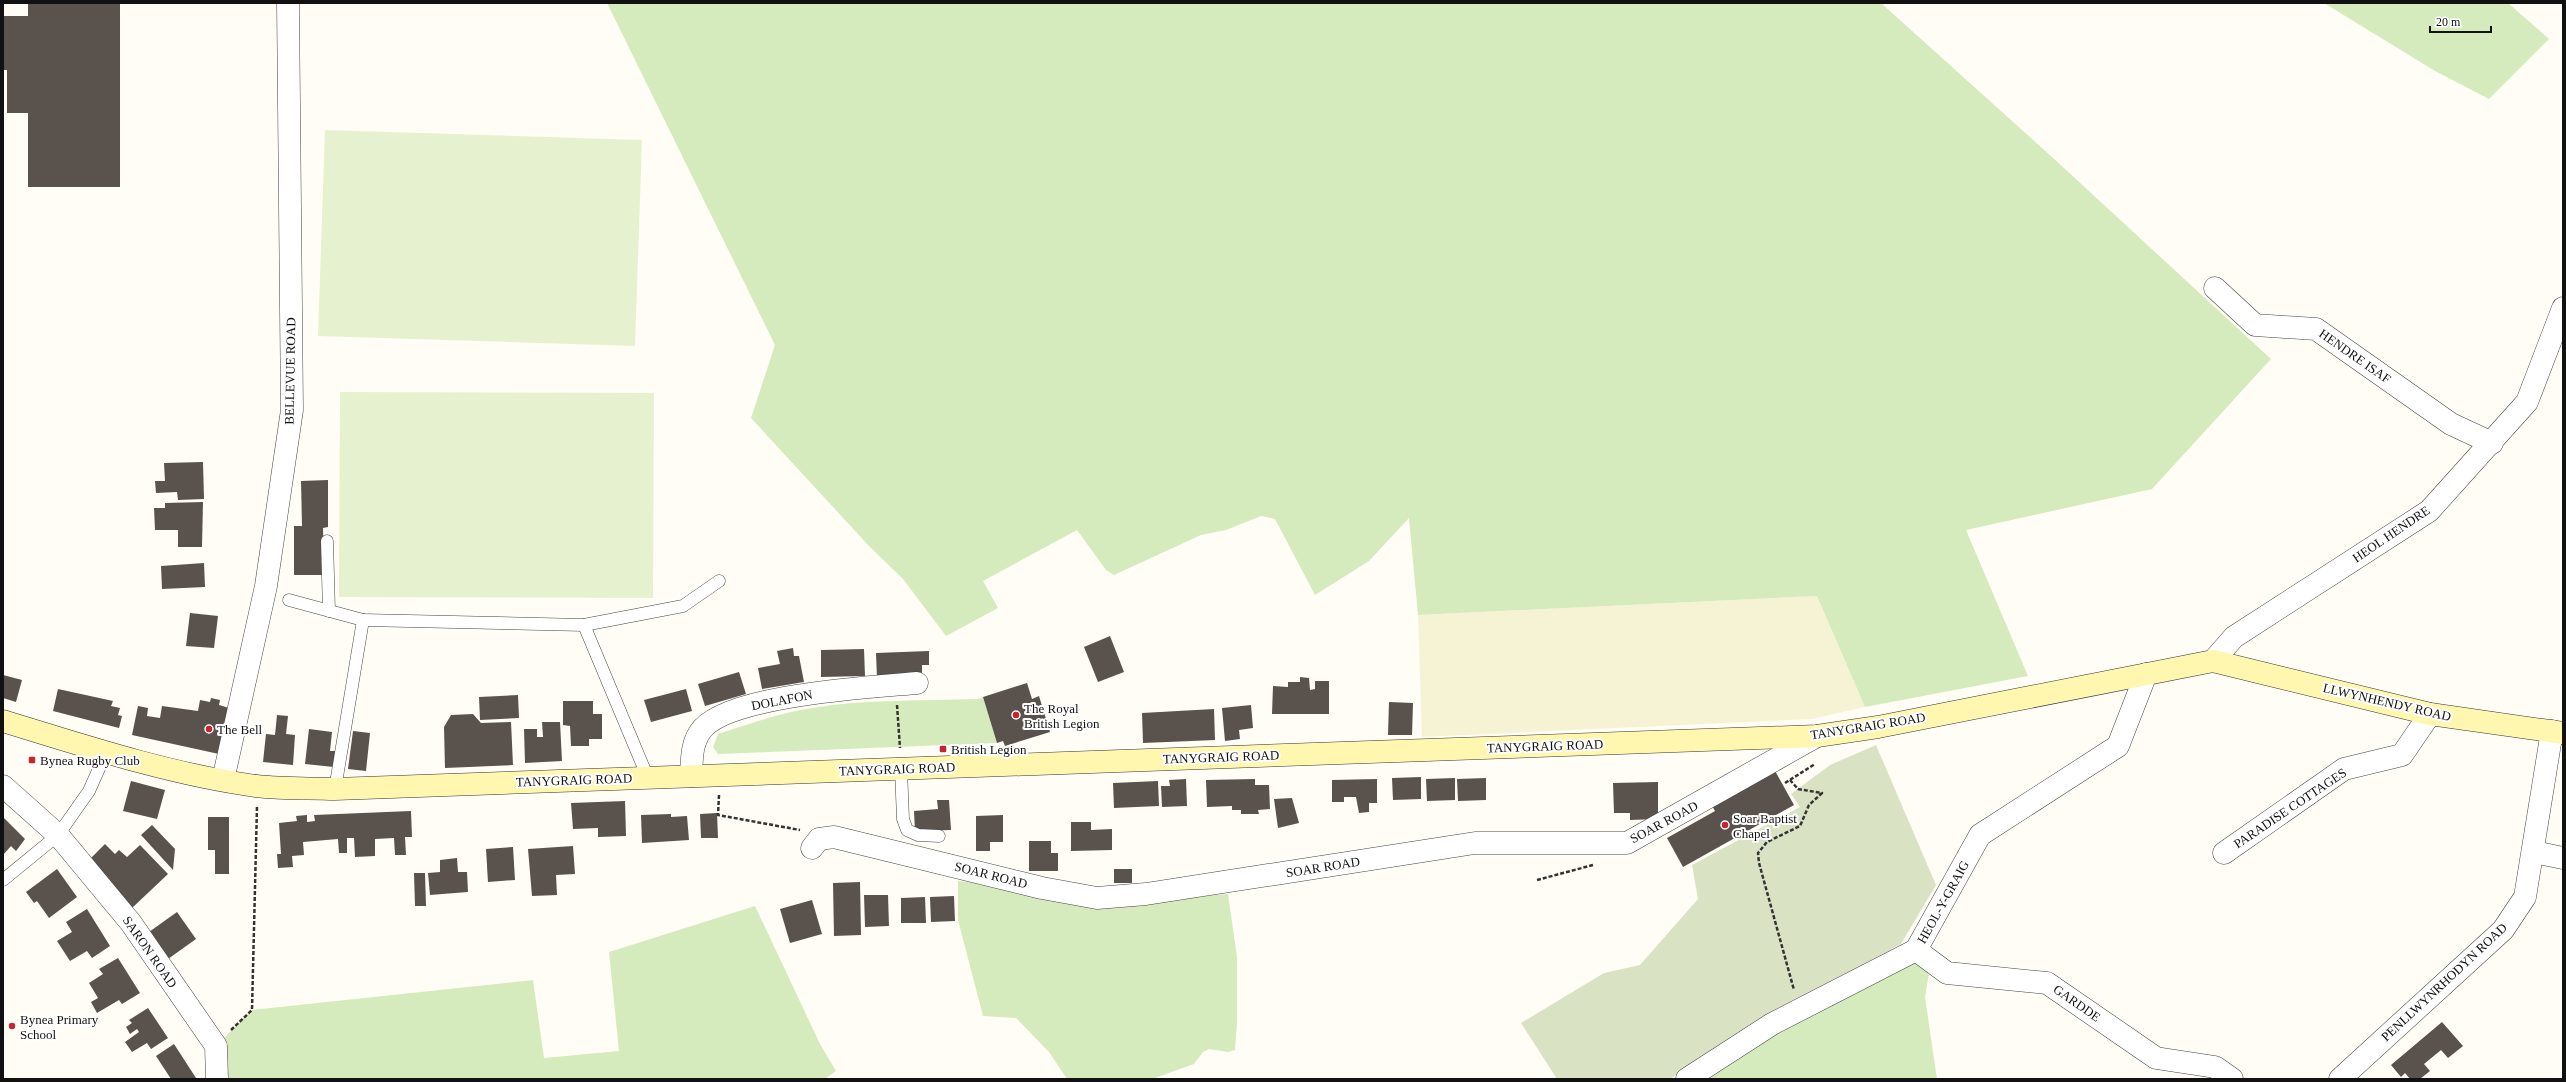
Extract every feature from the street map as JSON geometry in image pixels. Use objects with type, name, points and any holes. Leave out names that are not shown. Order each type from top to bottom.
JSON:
[{"type":"main road","name":"TANYGRAIG ROAD","points":[[3,722],[106,753],[223,780],[257,786],[335,789],[1817,736],[1878,727],[2213,661]]},
{"type":"main road","name":"LLWYNHENDY ROAD","points":[[2213,661],[2430,714],[2557,732]]},
{"type":"street","name":"BELLEVUE ROAD","points":[[223,780],[266,586],[292,410],[288,3]]},
{"type":"street","name":"HENDRE ISAF","points":[[2215,288],[2255,325],[2316,329],[2451,424],[2492,443]]},
{"type":"street","name":"HEOL HENDRE","points":[[2213,661],[2234,637],[2429,511],[2492,443],[2527,402],[2563,308]]},
{"type":"street","name":"HEOL-Y-GRAIG","points":[[1687,1079],[1769,1018],[1916,950],[1980,835],[2118,746],[2146,674]]},
{"type":"street","name":"DOLAFON","points":[[691,776],[692,749],[697,737],[700,731],[718,716],[756,704],[798,697],[906,684]]},
{"type":"street","name":"PARADISE COTTAGES","points":[[2224,853],[2344,769],[2402,755],[2430,714]]},
{"type":"street","name":"PENLLWYNRHODYN ROAD","points":[[2340,1079],[2503,930],[2526,897],[2557,732]]},
{"type":"street","name":"SOAR ROAD","points":[[808,840],[834,837],[1042,888],[1097,898],[1146,894],[1475,843],[1628,842],[1817,736]]},
{"type":"street","name":"SARON ROAD","points":[[3,786],[58,835],[131,923],[216,1046]]},
{"type":"street","points":[[2534,852],[2563,858]]},
{"type":"street","name":"GARDDE","points":[[1916,950],[1947,973],[2047,983],[2156,1058],[2215,1067],[2232,1079]]},
{"type":"street","points":[[216,1046],[217,1079]]},
{"type":"lane","points":[[327,541],[329,610]]},
{"type":"lane","points":[[289,600],[363,620],[584,625],[683,606],[719,581]]},
{"type":"lane","points":[[335,789],[363,620]]},
{"type":"lane","points":[[584,625],[648,778]]},
{"type":"lane","points":[[3,880],[58,835],[89,791],[106,753]]},
{"type":"lane","points":[[901,769],[903,819],[907,830],[918,835],[939,836]]},
{"type":"path","points":[[901,769],[906,684]]},
{"type":"path","points":[[1790,780],[1798,789],[1822,793],[1809,805],[1800,826],[1768,842],[1758,853],[1759,864],[1795,995]]},
{"type":"path","points":[[216,1046],[252,1010],[257,786]]},
{"type":"path","points":[[720,790],[718,815],[808,840]]},
{"type":"shaded area","points":[[1817,596],[1865,707],[1812,719],[1422,737],[1418,615]]},
{"type":"green space","points":[[607,3],[1881,3],[2052,157],[2271,359],[2152,489],[1966,530],[2028,676],[1865,707],[1817,596],[1418,615],[1409,518],[1369,561],[1315,595],[1275,519],[1261,516],[1226,530],[1201,535],[1114,575],[1106,570],[1077,530],[983,581],[998,608],[946,636],[903,579],[869,546],[751,418],[775,345]]},
{"type":"green space","points":[[2324,3],[2508,3],[2549,39],[2489,99],[2435,71]]},
{"type":"green space","points":[[325,130],[642,140],[635,346],[318,336]]},
{"type":"green space","points":[[340,392],[654,393],[653,598],[339,597]]},
{"type":"green space","points":[[983,697],[997,743],[718,754],[713,747],[718,734],[800,710],[853,703],[978,699]]},
{"type":"green space","points":[[1876,745],[1936,885],[1901,944],[1764,1019],[1670,1079],[1557,1079],[1521,1023],[1604,973],[1640,965],[1698,899],[1692,865],[1800,807],[1791,794],[1830,765]]},
{"type":"green space","points":[[958,881],[1157,899],[1228,894],[1237,957],[1237,1023],[1235,1050],[1228,1052],[1209,1049],[1203,1052],[1194,1064],[1152,1079],[1067,1079],[1049,1052],[1016,1018],[983,1016],[958,920]]},
{"type":"green space","points":[[755,906],[820,1044],[836,1071],[825,1079],[218,1079],[216,1046],[252,1010],[533,980],[544,1058],[619,1051],[609,952]]},
{"type":"green space","points":[[1916,959],[1930,967],[1925,997],[1937,1079],[1705,1079],[1778,1031]]},
{"type":"building","points":[[28,3],[120,3],[120,187],[28,187],[28,113],[7,113],[7,70],[3,70],[3,16],[28,16]]},
{"type":"building","points":[[203,462],[204,499],[178,500],[177,492],[156,493],[155,481],[165,481],[164,463]]},
{"type":"building","points":[[328,480],[328,527],[323,528],[324,575],[294,575],[294,526],[302,526],[301,481]]},
{"type":"building","points":[[203,502],[202,547],[178,547],[178,530],[155,530],[154,508],[165,508],[165,503]]},
{"type":"building","points":[[204,563],[205,587],[162,589],[161,566]]},
{"type":"building","points":[[190,613],[218,616],[214,648],[186,646]]},
{"type":"building","points":[[1110,636],[1124,672],[1098,682],[1084,647]]},
{"type":"building","points":[[793,648],[794,656],[799,656],[804,682],[762,689],[758,668],[780,664],[777,651]]},
{"type":"building","points":[[864,649],[865,676],[821,677],[821,650]]},
{"type":"building","points":[[929,651],[929,665],[922,665],[922,676],[877,678],[876,653]]},
{"type":"building","points":[[739,672],[746,694],[705,706],[698,684]]},
{"type":"building","points":[[3,675],[22,680],[16,702],[3,698]]},
{"type":"building","points":[[1300,677],[1309,678],[1310,690],[1315,689],[1315,681],[1329,681],[1329,714],[1272,714],[1273,686],[1288,687],[1288,682],[1300,682]]},
{"type":"building","name":"The Royal British Legion","points":[[1027,683],[1032,699],[1039,696],[1050,732],[1005,746],[1003,741],[997,743],[983,697]]},
{"type":"building","points":[[58,689],[113,701],[111,706],[120,708],[118,715],[122,716],[119,728],[53,711]]},
{"type":"building","points":[[686,689],[692,711],[651,722],[644,700]]},
{"type":"building","points":[[518,695],[519,718],[480,720],[479,697]]},
{"type":"building","points":[[211,698],[220,700],[219,705],[229,708],[219,754],[132,735],[138,706],[148,708],[147,716],[160,718],[162,706],[198,711],[200,700],[210,702]]},
{"type":"building","points":[[563,701],[593,701],[593,714],[602,714],[602,739],[589,739],[589,746],[571,746],[570,726],[563,725]]},
{"type":"building","points":[[1389,702],[1413,703],[1412,735],[1388,735]]},
{"type":"building","points":[[1251,705],[1253,728],[1239,730],[1240,739],[1225,741],[1222,708]]},
{"type":"building","points":[[1214,709],[1215,740],[1143,743],[1142,713]]},
{"type":"building","points":[[473,714],[481,723],[511,722],[513,765],[445,768],[444,727],[451,715]]},
{"type":"building","points":[[277,715],[288,716],[286,734],[295,735],[293,765],[263,762],[266,734],[275,735]]},
{"type":"building","points":[[542,722],[560,722],[562,761],[525,763],[524,729],[537,729],[537,737],[543,737]]},
{"type":"building","points":[[309,729],[332,732],[330,751],[336,751],[334,767],[305,764]]},
{"type":"building","points":[[353,731],[370,733],[366,771],[348,769]]},
{"type":"building","name":"Soar Baptist Chapel","points":[[1774,769],[1794,805],[1683,867],[1667,838],[1715,811],[1711,804]]},
{"type":"building","points":[[1421,777],[1421,799],[1393,800],[1392,778]]},
{"type":"building","points":[[1455,778],[1455,800],[1427,801],[1426,779]]},
{"type":"building","points":[[1486,778],[1486,800],[1458,801],[1457,779]]},
{"type":"building","points":[[1186,779],[1187,806],[1162,807],[1161,786],[1170,786],[1169,780]]},
{"type":"building","points":[[1255,779],[1255,785],[1269,785],[1270,809],[1258,810],[1259,814],[1241,814],[1241,810],[1232,810],[1232,806],[1207,807],[1206,780]]},
{"type":"building","points":[[1377,779],[1377,803],[1369,803],[1369,812],[1359,813],[1356,797],[1344,797],[1344,802],[1332,802],[1332,780]]},
{"type":"building","points":[[131,781],[165,790],[157,819],[123,811]]},
{"type":"building","points":[[1158,781],[1159,806],[1114,808],[1113,783]]},
{"type":"building","points":[[1658,782],[1658,819],[1630,820],[1630,813],[1614,813],[1613,783]]},
{"type":"building","points":[[1292,798],[1299,823],[1278,828],[1274,799]]},
{"type":"building","points":[[937,800],[949,800],[951,830],[915,831],[914,811],[938,809]]},
{"type":"building","points":[[625,801],[626,836],[598,837],[598,828],[573,829],[571,803]]},
{"type":"building","points":[[411,811],[412,837],[405,837],[406,855],[395,855],[394,838],[375,839],[375,856],[355,857],[354,838],[347,838],[347,853],[339,853],[338,839],[303,842],[304,855],[292,856],[293,867],[278,868],[277,854],[281,854],[279,823],[297,821],[296,816],[307,815],[307,822],[315,821],[314,815]]},
{"type":"building","points":[[717,813],[718,838],[701,838],[700,814]]},
{"type":"building","points":[[671,814],[671,817],[687,816],[689,840],[642,843],[641,815]]},
{"type":"building","points":[[1003,815],[1003,842],[990,842],[990,851],[976,851],[976,816]]},
{"type":"building","points":[[3,817],[25,839],[16,851],[11,846],[3,855]]},
{"type":"building","points":[[208,817],[229,817],[229,874],[215,874],[215,850],[208,850]]},
{"type":"building","points":[[1071,822],[1091,822],[1091,830],[1112,829],[1112,850],[1071,851]]},
{"type":"building","points":[[152,825],[175,849],[173,870],[141,835]]},
{"type":"building","points":[[1029,841],[1051,841],[1051,853],[1058,853],[1058,871],[1029,871]]},
{"type":"building","points":[[105,844],[115,854],[119,850],[127,857],[140,845],[168,874],[132,908],[88,861]]},
{"type":"building","points":[[573,846],[575,874],[556,875],[557,895],[532,896],[528,849]]},
{"type":"building","points":[[513,847],[515,880],[488,882],[486,849]]},
{"type":"building","points":[[457,858],[458,872],[467,872],[468,892],[430,895],[428,873],[440,872],[440,860]]},
{"type":"building","points":[[57,869],[77,897],[49,918],[37,901],[34,903],[26,892]]},
{"type":"building","points":[[1114,869],[1132,869],[1132,883],[1114,883]]},
{"type":"building","points":[[414,873],[425,873],[426,906],[415,906]]},
{"type":"building","points":[[860,882],[861,935],[834,936],[833,883]]},
{"type":"building","points":[[864,895],[888,895],[889,926],[865,927]]},
{"type":"building","points":[[954,896],[955,921],[931,922],[930,897]]},
{"type":"building","points":[[925,897],[926,923],[901,923],[901,898]]},
{"type":"building","points":[[812,900],[822,934],[790,943],[780,909]]},
{"type":"building","points":[[87,909],[110,946],[92,958],[87,951],[70,961],[57,941],[72,932],[66,922]]},
{"type":"building","points":[[177,912],[196,939],[168,959],[149,932]]},
{"type":"building","points":[[118,958],[140,993],[122,1004],[119,1000],[97,1013],[91,1002],[98,998],[89,983],[103,974],[99,969]]},
{"type":"building","points":[[148,1008],[168,1038],[151,1049],[147,1043],[132,1052],[125,1042],[139,1032],[137,1029],[130,1034],[126,1027],[132,1023],[129,1020]]},
{"type":"building","points":[[2442,1022],[2463,1046],[2448,1058],[2441,1050],[2424,1064],[2430,1071],[2420,1079],[2410,1079],[2405,1073],[2401,1077],[2391,1065]]},
{"type":"building","points":[[174,1044],[196,1078],[171,1079],[156,1056]]},
{"type":"place","name":"The Royal British Legion","points":[[1016,715]]},
{"type":"place","name":"The Bell","points":[[209,729]]},
{"type":"place","name":"British Legion","points":[[943,749]]},
{"type":"place","name":"Bynea Rugby Club","points":[[32,760]]},
{"type":"place","name":"Soar Baptist Chapel","points":[[1725,825]]},
{"type":"place","name":"Bynea Primary School","points":[[12,1026]]}]
